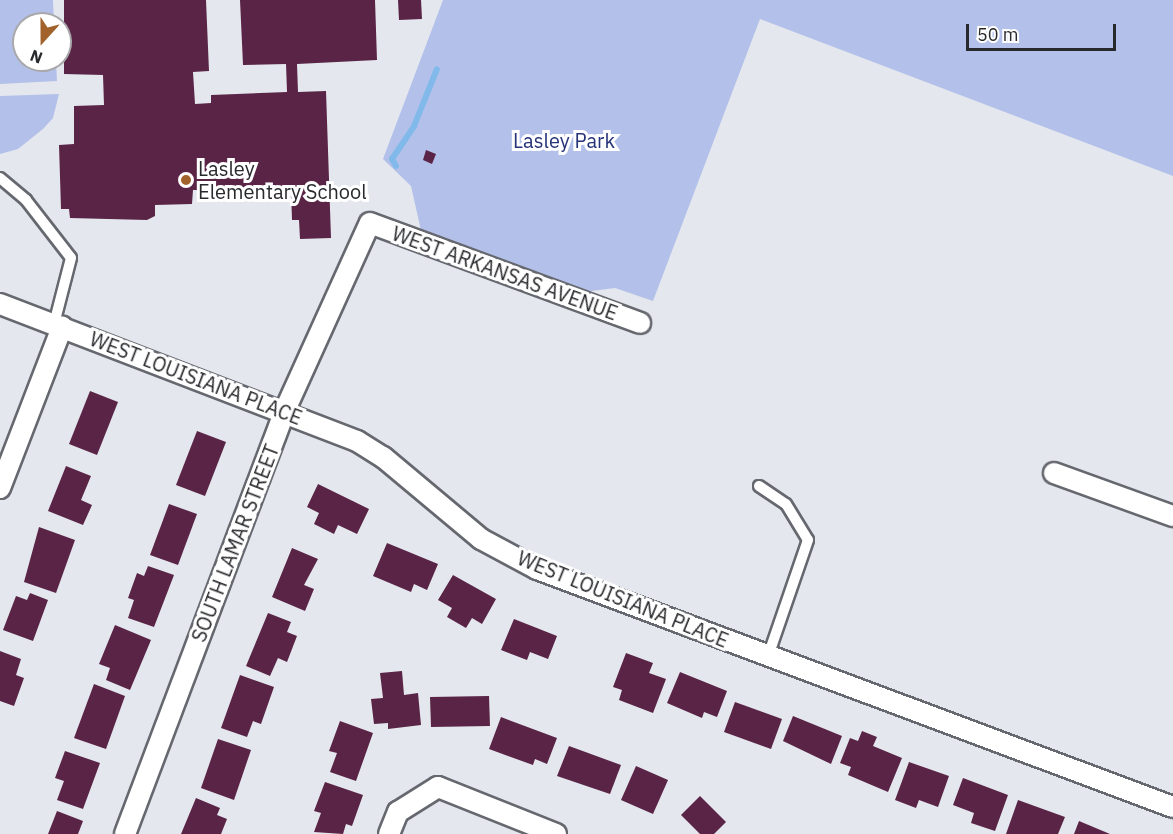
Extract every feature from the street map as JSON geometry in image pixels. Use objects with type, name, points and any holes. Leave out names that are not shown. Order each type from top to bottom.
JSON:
[{"type":"street","name":"WEST ARKANSAS AVENUE","points":[[370,223],[640,323]]},
{"type":"street","name":"SOUTH LAMAR STREET","points":[[125,834],[285,410],[370,223]]},
{"type":"street","name":"WEST LOUISIANA PLACE","points":[[0,304],[285,410],[383,457],[481,538],[537,569],[1173,807]]},
{"type":"street","points":[[0,488],[58,325]]},
{"type":"street","points":[[1054,473],[1173,516]]},
{"type":"street","points":[[389,834],[398,812],[438,787],[556,834]]},
{"type":"lane","points":[[0,178],[26,200],[71,258],[58,325]]},
{"type":"lane","points":[[759,486],[786,504],[808,540],[768,656]]},
{"type":"green space","points":[[0,0],[53,0],[54,12],[12,12],[12,72],[57,72],[57,81],[0,84]]},
{"type":"green space","name":"Lasley Park","points":[[443,0],[1173,0],[1173,176],[760,19],[653,301],[615,288],[576,293],[422,235],[411,186],[383,159]]},
{"type":"green space","points":[[59,94],[53,118],[43,129],[18,149],[0,154],[0,96]]},
{"type":"building","name":"Lasley Elementary School","points":[[64,0],[206,0],[209,71],[193,72],[195,104],[211,103],[211,95],[287,92],[286,64],[243,65],[240,0],[375,0],[377,60],[297,64],[298,92],[326,91],[331,238],[300,239],[299,220],[292,220],[291,191],[193,190],[192,204],[155,205],[155,216],[147,220],[70,218],[69,209],[61,209],[59,145],[74,144],[74,106],[104,105],[103,75],[64,74],[64,72],[72,72],[72,12],[64,12]]},
{"type":"building","points":[[398,0],[421,0],[422,19],[399,20]]},
{"type":"building","points":[[426,150],[436,154],[432,164],[423,160]]},
{"type":"building","points":[[90,391],[118,402],[97,455],[69,444]]},
{"type":"building","points":[[197,431],[226,442],[205,496],[176,485]]},
{"type":"building","points":[[66,466],[91,476],[81,500],[92,505],[83,525],[48,511]]},
{"type":"building","points":[[318,484],[369,509],[357,534],[338,525],[334,534],[314,524],[319,513],[307,507]]},
{"type":"building","points":[[169,504],[197,514],[178,565],[150,555]]},
{"type":"building","points":[[39,527],[75,540],[56,593],[24,582]]},
{"type":"building","points":[[387,543],[438,564],[427,590],[414,584],[411,592],[373,576]]},
{"type":"building","points":[[292,548],[318,559],[304,585],[314,589],[305,611],[272,597]]},
{"type":"building","points":[[148,566],[174,575],[154,627],[128,618],[134,600],[128,598],[137,573],[144,576]]},
{"type":"building","points":[[453,575],[496,599],[482,624],[472,618],[466,628],[447,617],[452,608],[438,600]]},
{"type":"building","points":[[30,593],[48,600],[33,641],[3,630],[16,596],[27,600]]},
{"type":"building","points":[[268,613],[291,622],[287,632],[297,636],[287,662],[278,658],[270,676],[246,666]]},
{"type":"building","points":[[514,619],[557,636],[548,659],[530,652],[527,660],[501,650]]},
{"type":"building","points":[[115,625],[151,640],[130,690],[106,680],[110,668],[99,664]]},
{"type":"building","points":[[0,651],[21,659],[16,675],[24,678],[14,706],[0,701]]},
{"type":"building","points":[[626,653],[653,663],[649,673],[666,679],[653,713],[619,700],[622,690],[613,687]]},
{"type":"building","points":[[402,671],[404,695],[418,693],[421,725],[388,729],[388,723],[374,724],[371,699],[383,698],[380,673]]},
{"type":"building","points":[[680,672],[727,691],[717,717],[704,712],[702,718],[667,703]]},
{"type":"building","points":[[240,675],[274,687],[261,724],[253,721],[247,737],[221,728]]},
{"type":"building","points":[[94,684],[125,696],[106,749],[74,738]]},
{"type":"building","points":[[489,696],[490,726],[431,727],[430,697]]},
{"type":"building","points":[[735,702],[782,719],[771,749],[724,732]]},
{"type":"building","points":[[793,716],[842,736],[831,764],[783,741]]},
{"type":"building","points":[[501,717],[557,738],[547,764],[535,759],[533,765],[489,749]]},
{"type":"building","points":[[340,721],[373,733],[356,781],[330,772],[337,753],[329,751]]},
{"type":"building","points":[[862,731],[877,737],[873,746],[902,758],[888,792],[848,775],[851,767],[840,763],[850,738],[858,741]]},
{"type":"building","points":[[218,739],[251,750],[234,800],[201,788]]},
{"type":"building","points":[[569,746],[621,765],[610,794],[557,776]]},
{"type":"building","points":[[65,751],[100,763],[83,809],[57,800],[64,781],[55,778]]},
{"type":"building","points":[[909,762],[949,776],[938,807],[919,800],[916,808],[895,800]]},
{"type":"building","points":[[636,766],[668,780],[653,814],[621,800]]},
{"type":"building","points":[[963,778],[1008,795],[995,831],[971,823],[974,813],[953,805]]},
{"type":"building","points":[[325,782],[363,795],[352,826],[346,824],[343,834],[314,832],[321,813],[314,811]]},
{"type":"building","points":[[700,796],[726,822],[714,834],[700,834],[681,815]]},
{"type":"building","points":[[196,798],[220,808],[217,815],[227,819],[221,834],[181,834]]},
{"type":"building","points":[[1018,800],[1065,817],[1058,834],[1006,834]]},
{"type":"building","points":[[57,811],[83,821],[78,834],[48,834]]},
{"type":"building","points":[[1079,821],[1110,834],[1074,834]]},
{"type":"waterway","points":[[396,166],[392,159],[414,126],[437,69]]},
{"type":"place","name":"Lasley Elementary School","points":[[186,180]]}]
